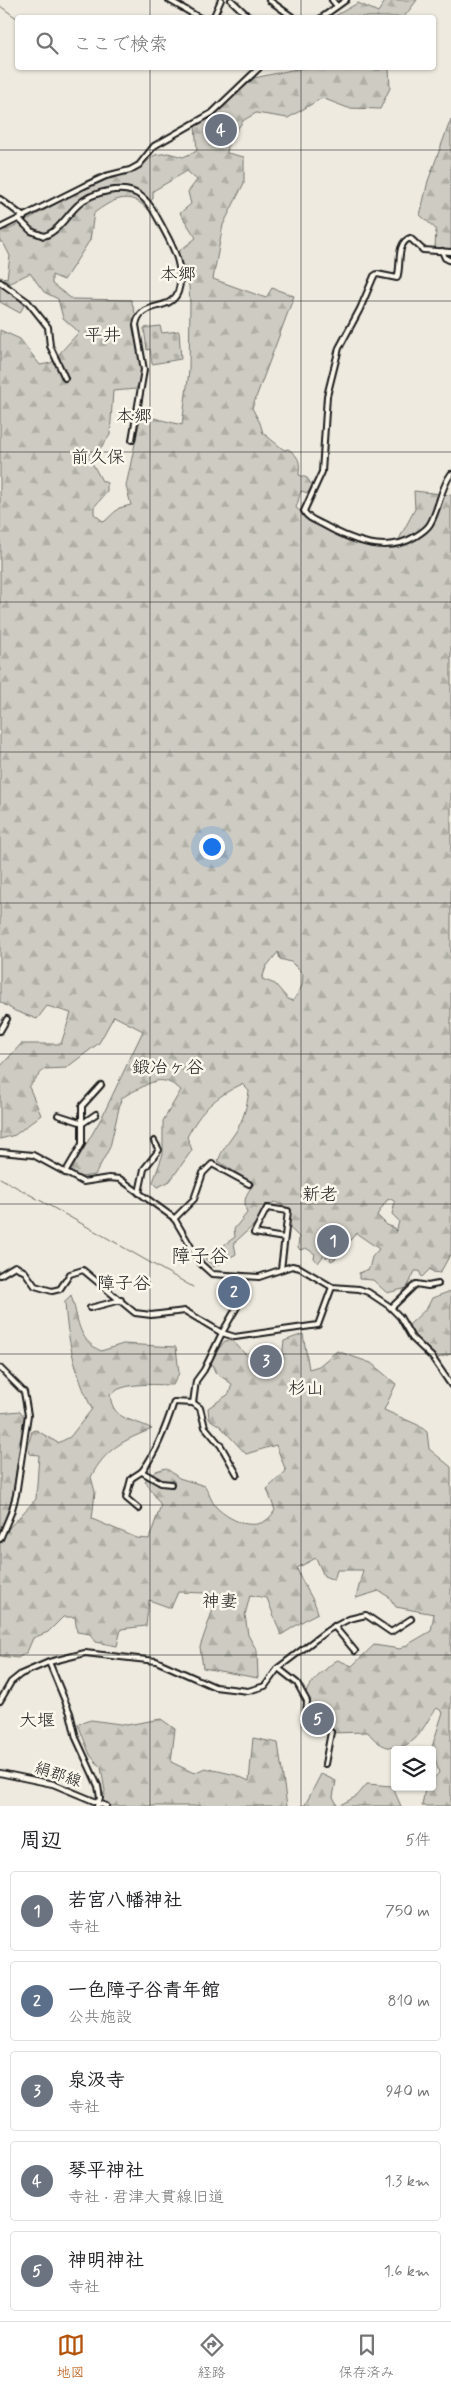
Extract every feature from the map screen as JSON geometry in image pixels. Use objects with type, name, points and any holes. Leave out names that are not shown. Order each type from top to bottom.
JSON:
[{"type":"main road","name":"絹郡線","points":[[0,1773],[53,1784],[106,1806]]},
{"type":"street","points":[[169,0],[195,15]]},
{"type":"street","points":[[214,15],[221,0]]},
{"type":"street","points":[[231,0],[247,15]]},
{"type":"street","points":[[269,0],[290,15]]},
{"type":"street","points":[[332,0],[337,6]]},
{"type":"street","points":[[325,15],[346,0]]},
{"type":"street","points":[[0,228],[20,220],[84,186],[139,165],[154,146],[212,112],[255,70]]},
{"type":"street","points":[[20,220],[31,231],[44,236],[52,232],[85,200],[99,193],[124,188],[135,190],[146,200],[171,243],[179,268],[178,292],[172,300],[143,311],[137,318],[136,325],[144,370],[132,440]]},
{"type":"street","points":[[0,199],[24,217]]},
{"type":"street","points":[[451,252],[423,250],[408,238],[404,242],[399,257],[397,278],[377,274],[374,276],[360,309],[339,348],[326,396],[322,472],[304,512],[326,527],[361,542],[371,545],[398,544],[411,539],[430,524],[437,502],[451,474]]},
{"type":"street","points":[[442,251],[445,258],[451,261]]},
{"type":"street","points":[[0,282],[28,302],[48,327],[50,346],[65,378]]},
{"type":"street","points":[[0,1031],[7,1019]]},
{"type":"street","points":[[65,1173],[82,1144],[82,1106],[101,1084]]},
{"type":"street","points":[[83,1123],[96,1114]]},
{"type":"street","points":[[58,1115],[83,1123]]},
{"type":"street","points":[[139,1193],[144,1169],[159,1150],[154,1141]]},
{"type":"street","points":[[0,1152],[33,1155],[83,1182],[108,1178],[120,1180],[174,1219],[207,1271],[220,1276],[269,1276],[281,1269],[292,1266],[300,1268],[332,1287],[359,1289],[368,1292],[391,1308],[400,1317],[412,1338],[432,1357],[451,1385]]},
{"type":"street","points":[[174,1219],[194,1200],[202,1173],[212,1164],[249,1184]]},
{"type":"street","points":[[281,1269],[288,1211],[267,1208],[254,1233],[284,1238]]},
{"type":"street","points":[[0,1274],[15,1266],[25,1272],[35,1286],[54,1291],[62,1288],[70,1274],[83,1270],[138,1314],[150,1315],[185,1311],[222,1333],[235,1337],[318,1325],[332,1287]]},
{"type":"street","points":[[193,1403],[196,1381],[204,1370],[222,1333],[245,1293],[244,1277]]},
{"type":"street","points":[[391,1308],[416,1284],[428,1286],[438,1284]]},
{"type":"street","points":[[90,1308],[121,1300]]},
{"type":"street","points":[[0,1368],[24,1392],[28,1414],[12,1513],[0,1539]]},
{"type":"street","points":[[139,1509],[126,1498],[131,1479],[142,1472],[172,1413],[174,1402],[193,1403],[202,1412],[205,1427],[221,1446],[237,1474]]},
{"type":"street","points":[[142,1472],[161,1483],[170,1484]]},
{"type":"street","points":[[0,1701],[15,1677],[49,1662],[85,1653],[156,1661],[201,1683],[229,1690],[248,1691],[265,1686],[278,1668],[334,1626],[349,1619],[366,1615],[391,1632],[411,1619]]},
{"type":"street","points":[[334,1626],[355,1651]]},
{"type":"street","points":[[49,1662],[70,1713],[76,1738],[98,1786],[98,1804]]},
{"type":"street","points":[[278,1668],[297,1683],[307,1701],[306,1716],[310,1722],[330,1732],[325,1764]]},
{"type":"green space","points":[[386,0],[417,0],[406,15],[337,15],[358,3],[378,12]]},
{"type":"green space","points":[[292,70],[389,70],[390,88],[380,109],[348,108],[322,98],[288,118],[256,113],[244,120],[229,140],[227,153],[244,157],[244,183],[223,225],[213,279],[266,298],[272,288],[294,296],[252,408],[263,433],[284,450],[288,449],[297,457],[299,475],[307,478],[312,485],[308,493],[301,491],[296,508],[318,523],[342,534],[354,538],[394,543],[396,547],[399,546],[398,541],[415,509],[414,491],[451,495],[451,1253],[440,1273],[433,1272],[430,1269],[422,1277],[419,1271],[415,1271],[407,1288],[387,1293],[373,1280],[359,1279],[359,1273],[369,1269],[372,1257],[379,1249],[356,1233],[335,1259],[331,1261],[330,1259],[331,1255],[342,1246],[340,1239],[328,1257],[325,1257],[330,1251],[330,1247],[318,1263],[314,1258],[315,1254],[306,1248],[300,1250],[298,1247],[299,1237],[289,1227],[291,1209],[275,1202],[264,1207],[256,1223],[234,1243],[236,1254],[214,1267],[205,1259],[235,1237],[234,1229],[247,1213],[246,1198],[254,1184],[218,1161],[238,1128],[244,1113],[249,1091],[242,1084],[216,1099],[203,1112],[187,1137],[192,1150],[170,1181],[158,1187],[153,1182],[163,1154],[163,1121],[181,1090],[166,1081],[148,1084],[121,1099],[110,1147],[95,1175],[81,1177],[70,1172],[102,1117],[143,1031],[114,1016],[99,1043],[66,1068],[44,1069],[29,1087],[41,1115],[15,1135],[0,1139],[0,1067],[21,1044],[61,1044],[71,1013],[47,1006],[37,1019],[15,1011],[0,1002],[0,330],[20,339],[40,365],[51,363],[79,332],[63,318],[58,299],[44,292],[30,273],[6,285],[24,305],[20,313],[0,302],[0,277],[7,278],[10,256],[3,242],[0,242],[0,230],[10,229],[96,182],[140,167],[155,155],[168,153],[183,157],[197,151],[195,126],[212,117],[254,78]],"holes":[[[187,171],[197,180],[188,192],[191,204],[180,213],[196,238],[178,252],[189,286],[190,303],[189,371],[182,425],[141,415],[126,486],[131,505],[119,508],[104,522],[94,514],[94,507],[107,492],[107,483],[102,481],[91,461],[110,435],[113,391],[136,389],[146,368],[139,326],[131,300],[72,299],[52,284],[52,275],[64,280],[90,240],[94,213],[107,204],[126,198],[133,199],[146,208],[153,198],[153,191]],[[278,952],[280,959],[291,962],[303,974],[302,986],[293,1001],[288,999],[275,984],[262,979],[266,967]],[[391,1199],[395,1202],[392,1214],[399,1221],[396,1233],[395,1228],[387,1225],[377,1215],[387,1200]]]},
{"type":"green space","points":[[451,119],[451,258],[435,247],[436,229],[420,215],[428,181]]},
{"type":"green space","points":[[160,326],[162,333],[179,331],[181,359],[152,364],[150,349],[147,350],[144,328]]},
{"type":"green space","points":[[451,1291],[451,1354],[438,1358],[418,1342],[409,1325],[427,1308],[432,1298]]},
{"type":"green space","points":[[71,1295],[83,1334],[93,1346],[101,1351],[123,1344],[176,1347],[179,1373],[173,1385],[148,1384],[131,1386],[110,1395],[115,1410],[120,1415],[152,1429],[133,1437],[109,1452],[96,1467],[91,1477],[95,1492],[92,1519],[137,1538],[149,1539],[161,1505],[145,1481],[156,1471],[166,1468],[179,1478],[205,1486],[216,1507],[238,1522],[255,1524],[263,1522],[275,1510],[267,1489],[286,1471],[276,1445],[246,1454],[220,1426],[209,1419],[208,1408],[229,1394],[232,1384],[215,1372],[210,1359],[225,1341],[232,1340],[260,1366],[272,1365],[282,1359],[284,1341],[303,1334],[309,1369],[319,1366],[337,1351],[371,1363],[396,1384],[384,1410],[418,1425],[427,1432],[429,1449],[451,1467],[451,1806],[422,1806],[424,1791],[436,1791],[436,1776],[439,1773],[436,1762],[436,1746],[432,1746],[443,1712],[437,1708],[415,1739],[405,1746],[391,1746],[391,1748],[377,1741],[368,1732],[328,1733],[315,1728],[309,1716],[305,1698],[307,1690],[317,1677],[334,1662],[338,1660],[352,1666],[374,1645],[400,1649],[431,1631],[434,1614],[396,1607],[389,1597],[379,1591],[356,1598],[363,1570],[337,1570],[334,1580],[324,1576],[316,1558],[297,1568],[318,1613],[281,1635],[267,1598],[250,1595],[245,1615],[248,1635],[257,1651],[258,1678],[203,1668],[200,1647],[213,1609],[205,1593],[178,1592],[171,1608],[149,1600],[146,1626],[121,1629],[117,1646],[96,1642],[90,1634],[77,1632],[75,1617],[63,1617],[48,1632],[33,1638],[27,1652],[18,1658],[0,1656],[0,1542],[9,1528],[36,1499],[39,1455],[30,1454],[28,1446],[32,1431],[36,1430],[58,1443],[70,1437],[92,1409],[81,1383],[70,1343],[65,1301]]},
{"type":"green space","points":[[20,1411],[24,1417],[13,1494],[0,1536],[0,1413]]},
{"type":"green space","points":[[161,1719],[175,1729],[171,1762],[194,1773],[205,1768],[236,1775],[249,1781],[253,1738],[278,1743],[287,1806],[100,1806],[105,1791],[101,1768],[90,1755],[78,1724],[91,1720],[127,1725]]},
{"type":"green space","points":[[321,1774],[336,1781],[333,1797],[338,1806],[300,1806],[305,1805]]},
{"type":"green space","points":[[367,1784],[391,1786],[391,1791],[394,1791],[401,1806],[338,1806],[357,1796]]},
{"type":"waterway","points":[[0,6],[15,17]]},
{"type":"waterway","points":[[0,1178],[118,1244]]},
{"type":"waterway","points":[[121,1246],[193,1287]]},
{"type":"place","name":"琴平神社","points":[[221,130]]},
{"type":"place","name":"若宮八幡神社","points":[[333,1241]]},
{"type":"place","name":"一色障子谷青年館","points":[[234,1292]]},
{"type":"place","name":"泉汲寺","points":[[266,1361]]},
{"type":"place","name":"神明神社","points":[[318,1719]]},
{"type":"district","name":"本郷","points":[[178,275]]},
{"type":"district","name":"平井","points":[[103,336]]},
{"type":"district","name":"本郷","points":[[134,417]]},
{"type":"district","name":"前久保","points":[[98,458]]},
{"type":"district","name":"鍛冶ヶ谷","points":[[168,1068]]},
{"type":"district","name":"新老","points":[[320,1195]]},
{"type":"district","name":"障子谷","points":[[200,1256]]},
{"type":"district","name":"障子谷","points":[[124,1284]]},
{"type":"district","name":"杉山","points":[[306,1389]]},
{"type":"district","name":"神妻","points":[[220,1602]]},
{"type":"district","name":"大堰","points":[[37,1721]]}]
